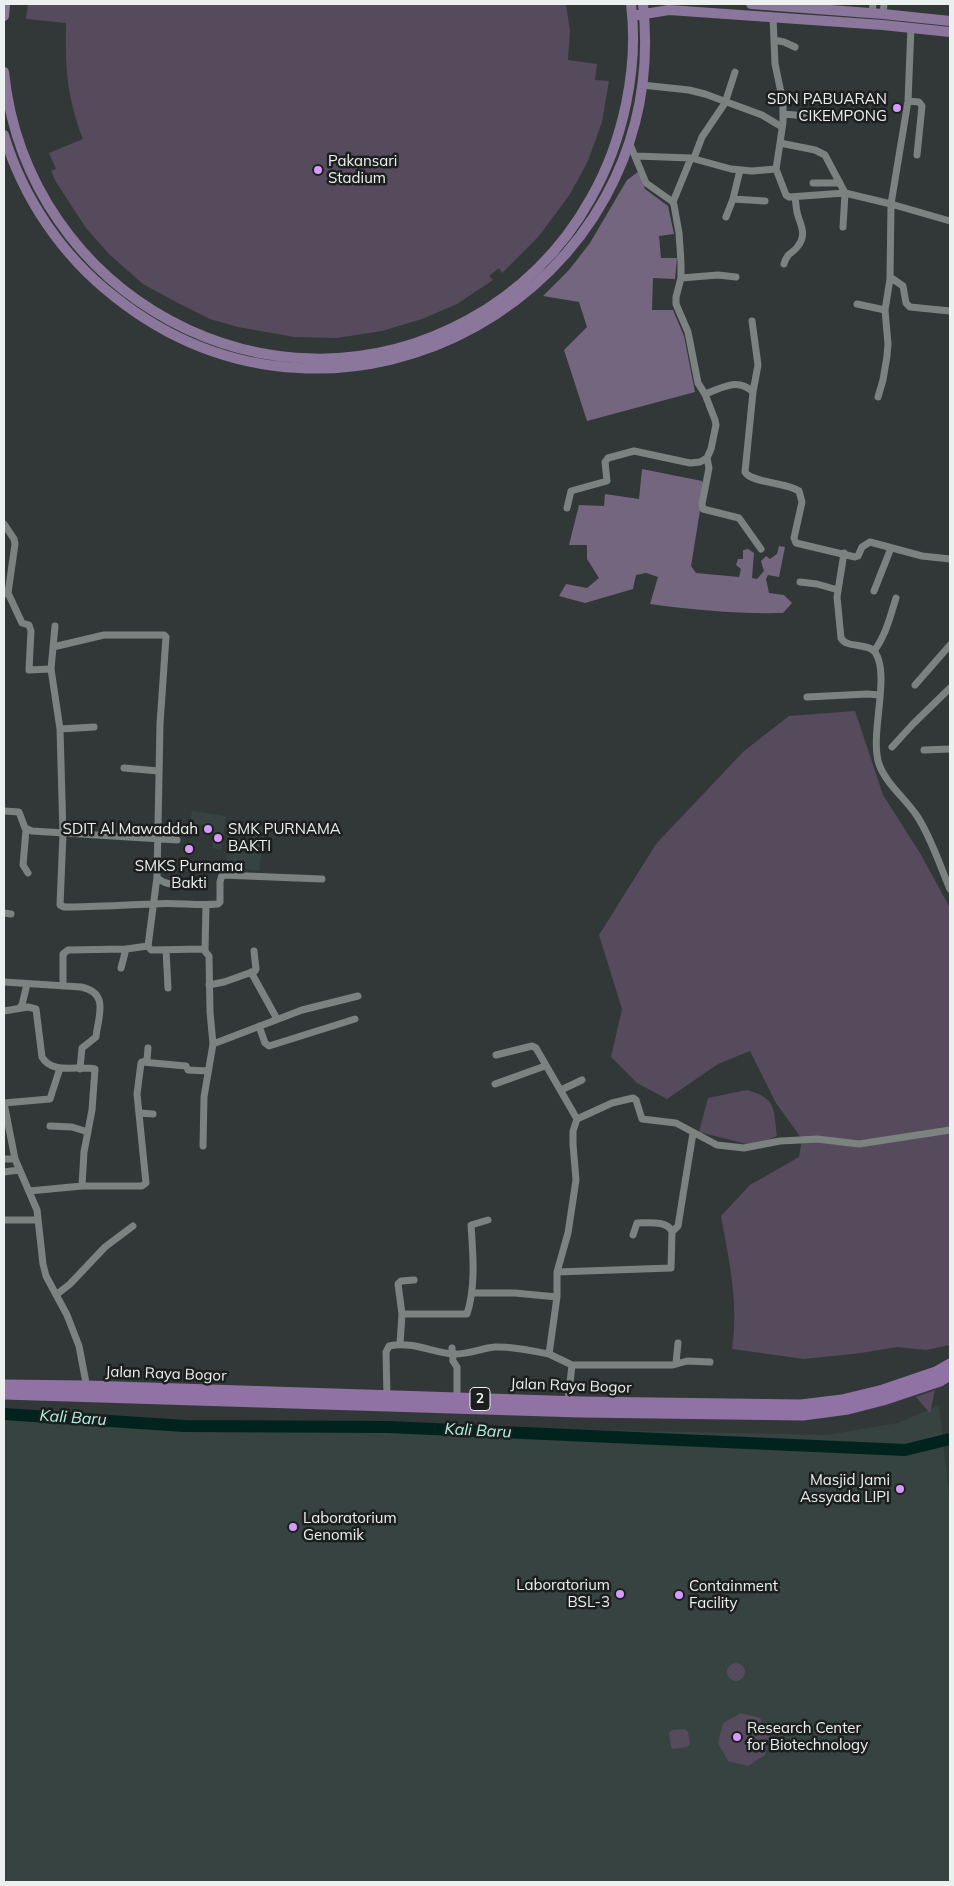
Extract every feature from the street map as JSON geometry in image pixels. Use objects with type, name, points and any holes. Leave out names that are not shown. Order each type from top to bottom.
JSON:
[{"type":"highway","name":"Jalan Raya Bogor","points":[[4,1394],[88,1391],[387,1396],[568,1401],[581,1407],[819,1403],[842,1400],[883,1390],[936,1372],[950,1364]]},
{"type":"highway","name":"Jalan Raya Bogor","points":[[4,1385],[88,1391],[581,1407],[706,1414],[820,1413],[848,1409],[883,1400],[940,1381],[950,1375]]},
{"type":"main road","points":[[4,16],[6,4]]},
{"type":"main road","points":[[4,72],[5,88],[21,149],[35,181],[54,215],[74,243],[97,268],[122,290],[179,326],[210,340],[279,356],[323,359],[350,357],[385,352],[419,342],[452,329],[483,312],[512,292],[554,252],[585,209],[607,166],[618,137],[631,68],[631,4]]},
{"type":"main road","points":[[751,4],[950,22]]},
{"type":"main road","points":[[632,16],[644,9],[773,17],[878,14],[911,27],[950,32]]},
{"type":"main road","points":[[4,134],[16,169],[42,218],[60,243],[103,288],[153,324],[207,349],[248,361],[273,365],[339,368],[405,357],[452,339],[496,316],[534,286],[568,252],[591,220],[618,172],[629,142],[642,85],[645,49],[644,9]]},
{"type":"main road","points":[[607,166],[618,172]]},
{"type":"street","points":[[773,17],[775,64],[782,95],[783,114],[776,169],[786,195],[795,197],[845,193],[950,221]]},
{"type":"street","points":[[878,397],[884,374],[888,344],[885,310],[890,277],[891,204],[908,101],[911,27]]},
{"type":"street","points":[[774,40],[795,47]]},
{"type":"street","points":[[735,72],[726,103],[702,137],[673,202],[679,233],[681,278],[676,304],[688,332],[698,383],[705,393],[716,425],[707,458],[709,468],[702,504],[703,508],[740,518],[761,549]]},
{"type":"street","points":[[642,85],[689,90],[705,94],[768,118],[782,128]]},
{"type":"street","points":[[908,101],[919,102],[922,106],[917,155]]},
{"type":"street","points":[[783,114],[844,119]]},
{"type":"street","points":[[629,142],[646,183],[673,202]]},
{"type":"street","points":[[780,143],[821,152],[828,159],[845,193],[843,227]]},
{"type":"street","points":[[636,156],[692,158],[740,170],[776,169]]},
{"type":"street","points":[[726,217],[733,199],[740,170]]},
{"type":"street","points":[[812,183],[840,183]]},
{"type":"street","points":[[784,264],[789,253],[797,249],[803,237],[802,226],[797,215],[795,197]]},
{"type":"street","points":[[733,199],[765,200]]},
{"type":"street","points":[[681,278],[718,275],[736,278]]},
{"type":"street","points":[[890,277],[903,286],[906,303],[910,307],[950,311]]},
{"type":"street","points":[[857,304],[885,310]]},
{"type":"street","points":[[752,321],[758,361],[745,467],[746,474],[750,477],[788,486],[799,492],[802,502],[794,538],[796,543],[857,557],[862,547],[868,542],[922,556],[950,559]]},
{"type":"street","points":[[705,393],[738,384],[746,386],[754,392]]},
{"type":"street","points":[[567,508],[571,491],[607,480],[605,462],[608,458],[634,451],[690,463],[700,462],[707,458]]},
{"type":"street","points":[[4,524],[14,539],[15,544],[6,594],[22,623],[29,625],[31,631],[29,670],[51,669]]},
{"type":"street","points":[[874,591],[891,548]]},
{"type":"street","points":[[844,553],[837,607],[841,640],[874,652]]},
{"type":"street","points":[[800,582],[817,584],[838,590]]},
{"type":"street","points":[[874,652],[889,624],[896,598]]},
{"type":"street","points":[[55,626],[51,669],[60,729],[63,834],[62,906],[206,905],[220,903],[220,877],[222,875],[322,880]]},
{"type":"street","points":[[52,647],[104,635],[164,635],[166,642],[160,724],[157,877],[148,946]]},
{"type":"street","points":[[915,685],[950,645]]},
{"type":"street","points":[[874,652],[882,677],[877,752],[879,764],[888,780],[908,802],[919,819],[950,889]]},
{"type":"street","points":[[892,747],[950,688]]},
{"type":"street","points":[[807,697],[880,695]]},
{"type":"street","points":[[60,729],[94,727]]},
{"type":"street","points":[[924,750],[936,751],[950,748]]},
{"type":"street","points":[[124,768],[159,771]]},
{"type":"street","points":[[4,811],[20,813],[26,830],[23,865],[28,873]]},
{"type":"street","points":[[26,830],[63,834],[177,840]]},
{"type":"street","points":[[157,877],[167,884],[186,884]]},
{"type":"street","points":[[203,1146],[204,1098],[213,1044],[209,956],[206,950],[206,905]]},
{"type":"street","points":[[63,986],[62,958],[65,951],[126,949],[148,946]]},
{"type":"street","points":[[148,946],[151,950],[206,950]]},
{"type":"street","points":[[121,968],[126,949]]},
{"type":"street","points":[[166,950],[168,988]]},
{"type":"street","points":[[209,985],[255,972],[254,952]]},
{"type":"street","points":[[251,972],[277,1019]]},
{"type":"street","points":[[4,982],[89,989],[97,995],[100,1004],[96,1037],[82,1048],[80,1069]]},
{"type":"street","points":[[19,1008],[22,1005],[27,984]]},
{"type":"street","points":[[213,1044],[302,1010],[358,996]]},
{"type":"street","points":[[4,1011],[28,1007],[36,1009],[42,1057],[45,1062],[60,1068],[94,1069],[93,1103],[82,1186]]},
{"type":"street","points":[[260,1026],[264,1043],[269,1046],[355,1019]]},
{"type":"street","points":[[496,1055],[532,1046],[536,1048],[577,1119],[573,1144],[576,1180],[568,1233],[557,1272],[557,1297],[549,1354]]},
{"type":"street","points":[[142,1062],[147,1060],[148,1048]]},
{"type":"street","points":[[142,1062],[186,1066],[188,1070],[208,1071]]},
{"type":"street","points":[[29,1191],[82,1186],[139,1186],[145,1184],[137,1094],[142,1062]]},
{"type":"street","points":[[495,1084],[545,1066]]},
{"type":"street","points":[[60,1068],[50,1099],[4,1103],[15,1159],[34,1201],[43,1264],[79,1346],[88,1391]]},
{"type":"street","points":[[561,1090],[582,1080]]},
{"type":"street","points":[[577,1119],[612,1103],[633,1098],[636,1100],[642,1119],[676,1123],[717,1145],[744,1148],[780,1141],[817,1139],[859,1144],[950,1130]]},
{"type":"street","points":[[139,1112],[153,1114]]},
{"type":"street","points":[[50,1126],[72,1127],[88,1132]]},
{"type":"street","points":[[672,1232],[678,1226],[693,1133]]},
{"type":"street","points":[[4,1159],[15,1159]]},
{"type":"street","points":[[4,1172],[19,1170]]},
{"type":"street","points":[[4,1220],[37,1220]]},
{"type":"street","points":[[402,1314],[466,1315],[468,1313],[472,1293],[473,1267],[471,1225],[488,1220]]},
{"type":"street","points":[[557,1272],[671,1268],[672,1232],[670,1227],[666,1224],[638,1223],[633,1235]]},
{"type":"street","points":[[56,1295],[65,1289],[105,1247],[133,1226]]},
{"type":"street","points":[[400,1344],[402,1314],[398,1284],[401,1281],[414,1280]]},
{"type":"street","points":[[472,1293],[515,1293],[557,1297]]},
{"type":"street","points":[[676,1363],[678,1343]]},
{"type":"street","points":[[387,1396],[386,1352],[389,1346],[400,1344],[452,1351],[498,1347],[549,1354],[572,1365],[673,1365],[690,1360],[710,1362]]},
{"type":"street","points":[[452,1351],[453,1361],[457,1367],[457,1398]]},
{"type":"street","points":[[568,1401],[572,1365]]},
{"type":"shaded area","name":"Pakansari Stadium","points":[[28,4],[566,4],[570,31],[568,60],[597,64],[595,80],[609,81],[602,122],[588,161],[570,194],[539,236],[502,273],[499,268],[489,276],[493,280],[457,304],[422,319],[382,331],[337,338],[294,337],[238,327],[210,319],[176,302],[143,284],[110,255],[86,228],[56,182],[51,171],[56,169],[49,153],[83,139],[70,96],[66,54],[66,23],[26,19]]},
{"type":"shaded area","points":[[638,172],[645,189],[668,206],[674,234],[659,236],[661,258],[677,258],[675,279],[653,278],[652,310],[673,310],[684,336],[695,392],[587,421],[564,350],[587,327],[579,302],[543,296],[569,270],[590,243],[627,180]]},
{"type":"shaded area","points":[[642,469],[702,481],[704,486],[691,566],[696,573],[739,577],[741,569],[736,565],[738,559],[743,559],[743,550],[748,549],[754,553],[752,578],[757,579],[764,571],[761,561],[766,556],[770,559],[777,554],[779,546],[785,547],[779,577],[768,575],[766,579],[769,593],[784,595],[792,603],[783,613],[716,611],[650,604],[658,577],[646,573],[636,575],[633,589],[585,603],[559,596],[566,584],[587,588],[599,578],[587,559],[587,545],[569,545],[579,505],[604,506],[605,494],[639,499]]},
{"type":"shaded area","points":[[855,711],[883,795],[920,853],[950,908],[950,1345],[926,1350],[897,1347],[804,1359],[732,1349],[734,1299],[721,1216],[750,1185],[799,1157],[802,1139],[776,1103],[750,1051],[718,1064],[667,1099],[637,1083],[611,1057],[622,1009],[599,935],[656,844],[744,751],[789,716]]},
{"type":"shaded area","name":"SMK PURNAMA BAKTI","points":[[192,811],[226,816],[221,850],[212,848],[214,827],[190,824]]},
{"type":"shaded area","points":[[232,822],[265,827],[259,871],[226,866],[228,849],[248,852],[251,837],[230,833]]},
{"type":"shaded area","points":[[747,1090],[757,1093],[769,1101],[774,1111],[777,1136],[755,1146],[699,1132],[708,1098]]},
{"type":"shaded area","points":[[935,1390],[930,1413],[916,1397]]},
{"type":"shaded area","points":[[939,1405],[950,1503],[950,1882],[4,1882],[4,1417],[827,1435],[898,1423]]},
{"type":"shaded area","points":[[732,1663],[740,1663],[745,1668],[743,1679],[732,1681],[727,1676],[727,1668]]},
{"type":"shaded area","points":[[741,1713],[760,1718],[770,1736],[765,1755],[748,1766],[728,1761],[718,1743],[723,1723]]},
{"type":"shaded area","points":[[685,1729],[688,1732],[690,1744],[687,1747],[673,1749],[669,1733],[672,1730]]},
{"type":"waterway","name":"Kali Baru","points":[[4,1414],[185,1426],[388,1427],[905,1450],[950,1439]]},
{"type":"place","name":"SDN PABUARAN CIKEMPONG","points":[[897,108]]},
{"type":"place","name":"Pakansari Stadium","points":[[318,170]]},
{"type":"place","name":"SDIT Al Mawaddah","points":[[208,829]]},
{"type":"place","name":"SMK PURNAMA BAKTI","points":[[218,838]]},
{"type":"place","name":"SMKS Purnama Bakti","points":[[189,849]]},
{"type":"place","name":"Masjid Jami Assyada LIPI","points":[[900,1489]]},
{"type":"place","name":"Laboratorium Genomik","points":[[293,1527]]},
{"type":"place","name":"Laboratorium BSL-3","points":[[620,1594]]},
{"type":"place","name":"Containment Facility","points":[[679,1595]]},
{"type":"place","name":"Research Center for Biotechnology","points":[[737,1737]]}]
